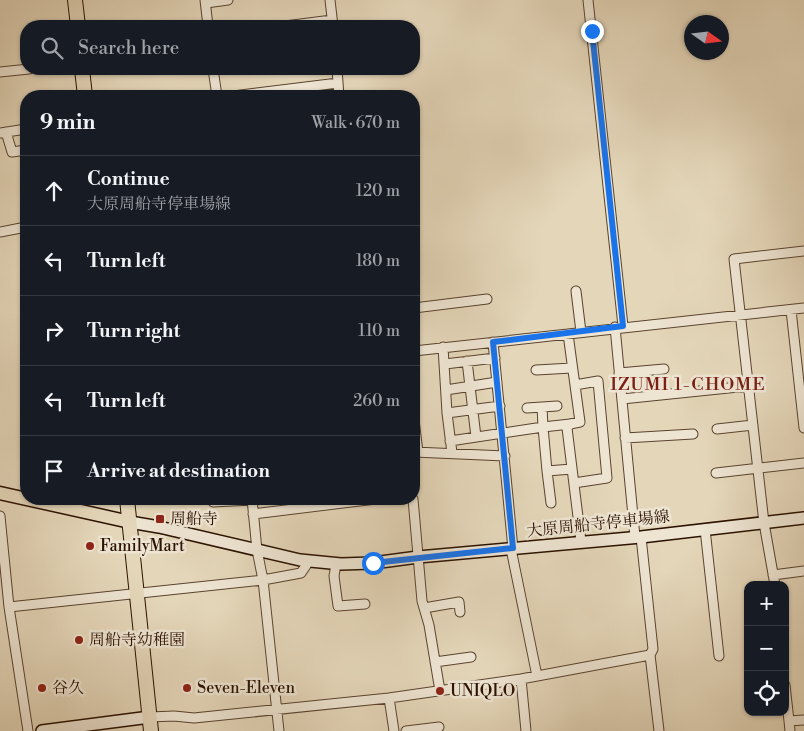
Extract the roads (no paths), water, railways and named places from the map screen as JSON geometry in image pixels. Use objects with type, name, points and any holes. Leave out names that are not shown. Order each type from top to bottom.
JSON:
[{"type":"highway","points":[[75,0],[77,20]]},
{"type":"highway","points":[[82,75],[84,90]]},
{"type":"highway","points":[[128,505],[152,731]]},
{"type":"main road","points":[[0,493],[20,497]]},
{"type":"main road","points":[[54,505],[130,522]]},
{"type":"main road","name":"大原周船寺停車場線","points":[[130,522],[309,561],[336,564],[373,563],[418,557],[638,537],[804,518]]},
{"type":"main road","points":[[42,731],[150,717]]},
{"type":"street","points":[[208,20],[206,2],[228,0]]},
{"type":"street","points":[[330,0],[332,20]]},
{"type":"street","points":[[588,0],[619,327],[619,373],[625,438],[653,649],[650,655],[659,731]]},
{"type":"street","points":[[0,72],[20,70]]},
{"type":"street","points":[[214,75],[216,90]]},
{"type":"street","points":[[337,75],[339,90]]},
{"type":"street","points":[[281,90],[338,83]]},
{"type":"street","points":[[20,129],[3,132],[12,152],[20,151]]},
{"type":"street","points":[[0,232],[20,227]]},
{"type":"street","points":[[774,581],[764,523],[734,259],[804,251]]},
{"type":"street","points":[[576,291],[581,332]]},
{"type":"street","points":[[420,307],[487,299]]},
{"type":"street","points":[[420,350],[804,308]]},
{"type":"street","points":[[791,310],[804,428]]},
{"type":"street","points":[[450,441],[580,422],[568,334]]},
{"type":"street","points":[[493,342],[512,549],[537,676]]},
{"type":"street","points":[[443,347],[447,414],[452,453]]},
{"type":"street","points":[[444,364],[495,358]]},
{"type":"street","points":[[467,362],[476,437]]},
{"type":"street","points":[[536,370],[572,368]]},
{"type":"street","points":[[619,373],[664,369]]},
{"type":"street","points":[[574,384],[598,381],[607,478],[574,483]]},
{"type":"street","points":[[446,390],[497,382]]},
{"type":"street","points":[[622,399],[748,386]]},
{"type":"street","points":[[447,414],[500,406]]},
{"type":"street","points":[[527,408],[557,406]]},
{"type":"street","points":[[542,407],[546,471],[551,503]]},
{"type":"street","points":[[570,424],[567,428],[582,541]]},
{"type":"street","points":[[717,429],[752,425]]},
{"type":"street","points":[[625,438],[693,434]]},
{"type":"street","points":[[420,452],[504,456]]},
{"type":"street","points":[[716,473],[804,463]]},
{"type":"street","points":[[546,471],[572,469]]},
{"type":"street","points":[[252,505],[256,550],[263,580],[279,731]]},
{"type":"street","points":[[253,514],[327,505]]},
{"type":"street","points":[[414,505],[424,608],[429,625],[440,690]]},
{"type":"street","points":[[0,516],[9,607],[28,731]]},
{"type":"street","points":[[705,529],[720,656]]},
{"type":"street","points":[[9,607],[263,580],[301,573],[309,561]]},
{"type":"street","points":[[336,564],[334,576],[338,606],[365,604]]},
{"type":"street","points":[[774,575],[804,571]]},
{"type":"street","points":[[424,608],[459,602],[460,612]]},
{"type":"street","points":[[150,717],[174,716],[194,718],[389,698],[521,679],[650,655]]},
{"type":"street","points":[[435,662],[471,657]]},
{"type":"street","points":[[521,679],[526,731]]},
{"type":"street","points":[[389,698],[394,731]]},
{"type":"street","points":[[788,716],[790,731]]},
{"type":"street","points":[[789,721],[804,720]]},
{"type":"street","points":[[406,731],[439,727]]},
{"type":"place","name":"周船寺","points":[[160,519]]},
{"type":"place","name":"FamilyMart","points":[[90,546]]},
{"type":"place","name":"周船寺幼稚園","points":[[79,640]]},
{"type":"place","name":"谷久","points":[[42,688]]},
{"type":"place","name":"Seven-Eleven","points":[[187,688]]},
{"type":"place","name":"UNIQLO","points":[[440,691]]},
{"type":"district","name":"IZUMI 1-CHOME","points":[[688,384]]}]
